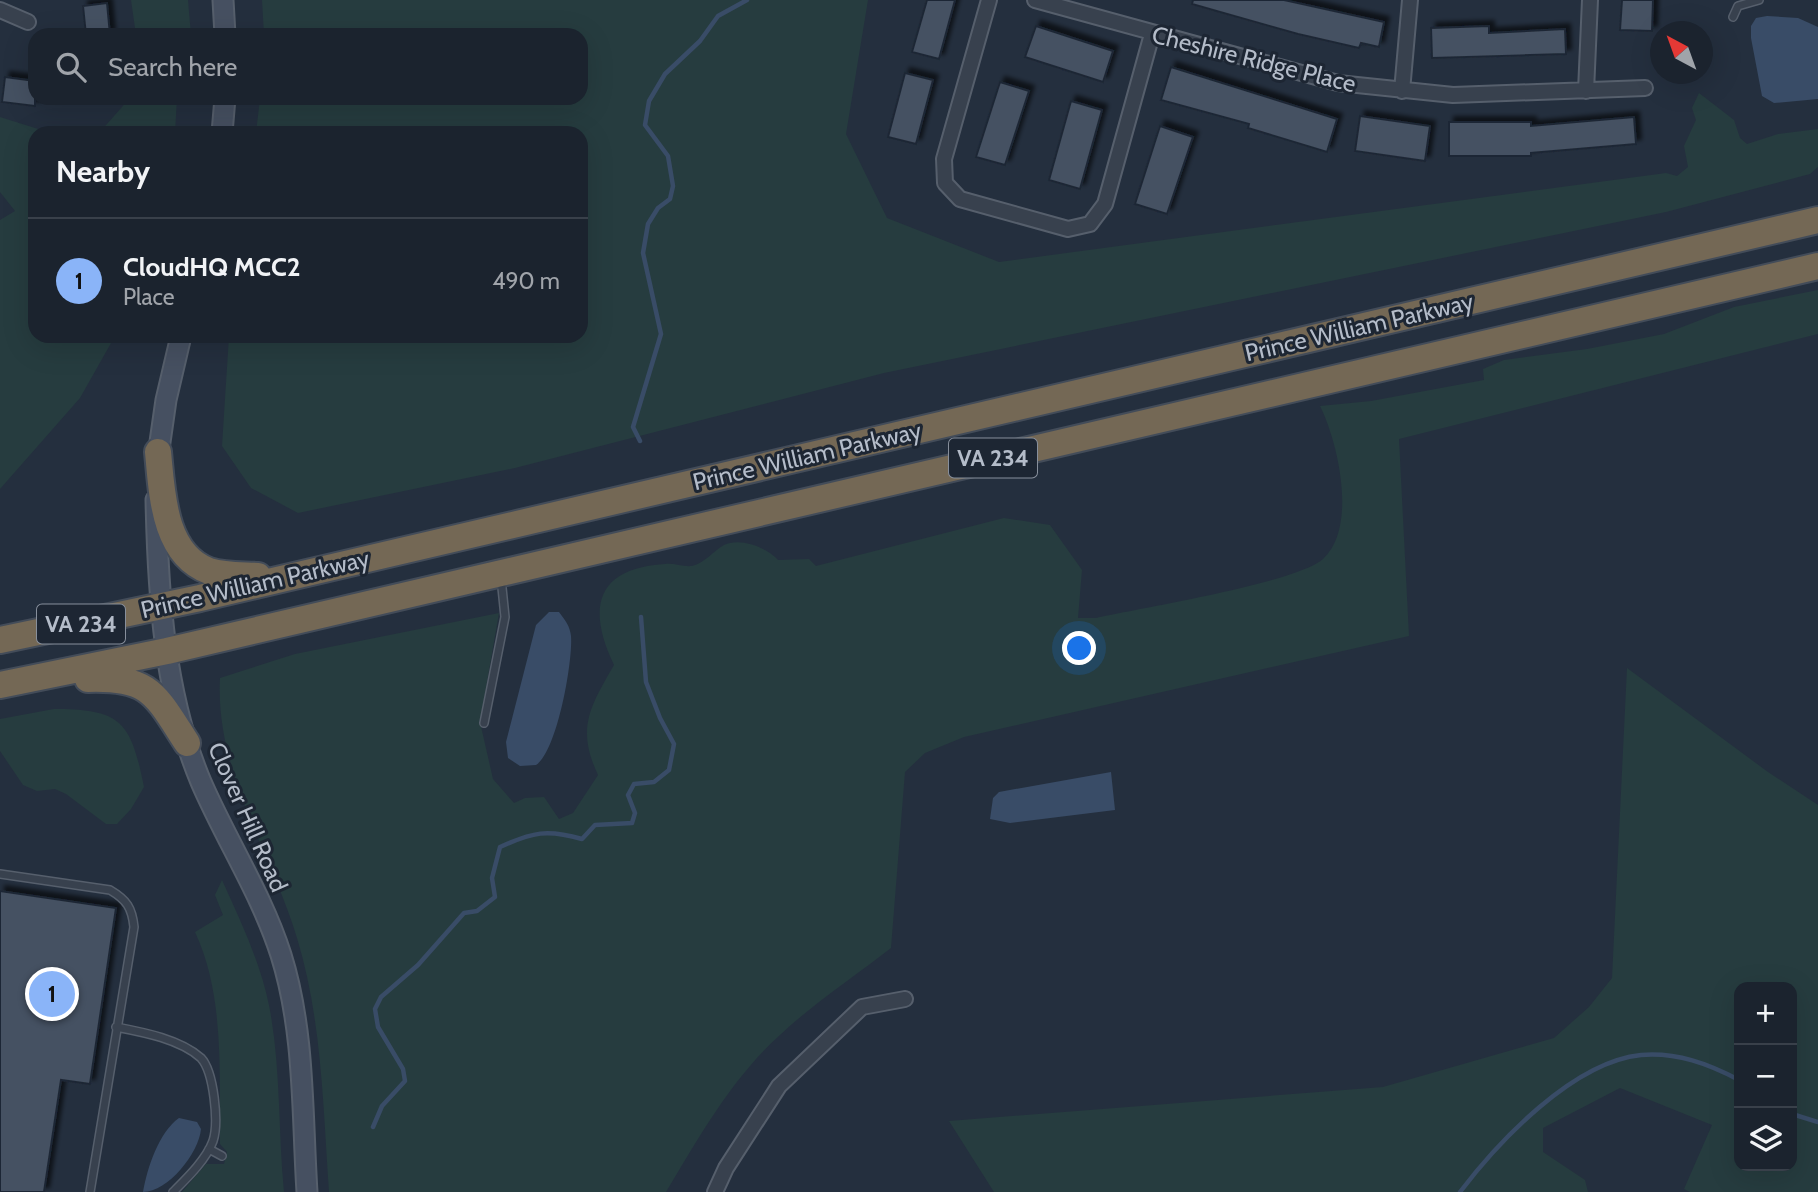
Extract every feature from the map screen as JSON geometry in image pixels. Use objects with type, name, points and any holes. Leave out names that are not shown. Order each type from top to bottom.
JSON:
[{"type":"highway","name":"Prince William Parkway","points":[[0,640],[288,577],[1818,220]]},
{"type":"highway","name":"Prince William Parkway","points":[[11,683],[167,651],[1818,266]]},
{"type":"highway","points":[[158,452],[168,520],[172,534],[187,555],[206,569],[217,573],[288,577]]},
{"type":"highway","points":[[11,683],[106,678],[138,683],[155,695],[187,743]]},
{"type":"street","points":[[223,0],[225,28]]},
{"type":"street","points":[[989,0],[944,159],[946,183],[960,199],[1068,229],[1090,224],[1105,204],[1152,34]]},
{"type":"street","name":"Cheshire Ridge Place","points":[[1035,0],[1338,83],[1402,91],[1516,95],[1645,89]]},
{"type":"street","points":[[1402,91],[1410,0]]},
{"type":"street","points":[[1586,91],[1590,0]]},
{"type":"street","points":[[0,10],[28,22]]},
{"type":"street","points":[[223,126],[224,105]]},
{"type":"street","name":"Clover Hill Road","points":[[180,343],[158,452],[156,496],[161,606],[167,651],[187,743],[201,782],[268,921],[287,977],[298,1037],[307,1192]]},
{"type":"street","points":[[716,1192],[748,1132],[779,1086],[806,1058],[862,1007],[905,999]]},
{"type":"lane","points":[[1733,18],[1738,6],[1759,0]]},
{"type":"lane","points":[[484,723],[505,617],[500,573]]},
{"type":"lane","points":[[0,874],[110,890],[132,910],[134,927],[90,1192]]},
{"type":"lane","points":[[116,1027],[183,1046],[205,1064],[213,1091],[214,1138],[209,1149],[173,1192]]},
{"type":"lane","points":[[209,1149],[222,1156]]},
{"type":"green space","points":[[131,0],[188,0],[190,28],[135,28]]},
{"type":"green space","points":[[262,0],[868,0],[846,134],[887,218],[999,262],[1666,173],[1677,176],[1688,167],[1684,146],[1696,120],[1692,108],[1699,93],[1734,120],[1740,138],[1747,144],[1778,134],[1818,129],[1818,167],[1810,174],[1666,212],[884,373],[515,468],[298,513],[251,488],[222,446],[229,343],[588,343],[588,126],[257,126],[259,105],[588,105],[588,28],[264,28]]},
{"type":"green space","points":[[124,105],[177,105],[175,126],[105,126]]},
{"type":"green space","points":[[0,117],[29,126],[28,343],[111,343],[80,398],[0,489],[0,220],[15,211],[0,192]]},
{"type":"green space","points":[[1818,290],[1818,334],[1399,439],[1409,636],[964,737],[925,753],[905,772],[891,948],[806,1012],[763,1052],[717,1109],[666,1192],[329,1192],[320,1064],[312,1000],[286,906],[235,778],[226,746],[220,678],[295,654],[499,613],[480,722],[493,779],[514,803],[525,798],[544,797],[559,819],[573,813],[598,775],[591,759],[587,731],[598,693],[614,665],[601,626],[600,609],[603,595],[611,583],[624,574],[642,567],[665,564],[692,566],[724,545],[738,542],[761,548],[778,560],[809,559],[816,566],[1004,518],[1050,525],[1082,570],[1078,618],[1096,618],[1251,586],[1307,568],[1323,559],[1334,545],[1340,527],[1341,484],[1333,441],[1320,406],[1371,401],[1484,380],[1483,369],[1504,360],[1587,349],[1664,334],[1734,307]]},
{"type":"green space","points":[[1627,668],[1768,772],[1818,805],[1818,1192],[1690,1192],[1684,1189],[1712,1125],[1620,1088],[1543,1128],[1543,1152],[1585,1180],[1588,1192],[994,1192],[949,1121],[1383,1087],[1554,1038],[1589,1007],[1612,978]]},
{"type":"green space","points":[[54,709],[95,712],[120,724],[128,734],[144,787],[131,809],[117,824],[106,824],[66,794],[55,789],[37,791],[23,785],[0,751],[0,719]]},
{"type":"green space","points":[[222,880],[255,957],[269,1005],[276,1051],[284,1192],[182,1192],[206,1164],[224,1164],[227,1152],[220,1144],[220,1063],[216,1009],[205,957],[195,932],[223,915],[215,895]]},
{"type":"water","points":[[1756,18],[1798,18],[1818,27],[1818,99],[1774,103],[1762,96],[1751,26]]},
{"type":"water","points":[[549,612],[559,612],[570,632],[571,648],[566,685],[557,725],[544,757],[536,765],[520,766],[508,758],[506,742],[536,625]]},
{"type":"water","points":[[1111,772],[1115,810],[1010,823],[990,819],[993,798],[999,792]]},
{"type":"water","points":[[179,1118],[197,1122],[201,1129],[195,1149],[172,1178],[162,1186],[143,1192],[155,1151],[166,1132]]},
{"type":"building","points":[[927,0],[955,0],[939,59],[912,52]]},
{"type":"building","points":[[1193,0],[1284,0],[1384,22],[1379,47],[1361,43],[1359,48],[1192,4]]},
{"type":"building","points":[[1622,0],[1653,0],[1650,31],[1620,30]]},
{"type":"building","points":[[107,3],[109,28],[85,28],[83,6]]},
{"type":"building","points":[[1036,26],[1113,51],[1103,82],[1025,57]]},
{"type":"building","points":[[1489,26],[1489,33],[1565,29],[1566,54],[1432,58],[1431,28]]},
{"type":"building","points":[[1171,67],[1337,119],[1327,152],[1248,128],[1249,124],[1161,100]]},
{"type":"building","points":[[905,73],[933,80],[916,144],[888,137]]},
{"type":"building","points":[[5,77],[28,80],[28,105],[35,106],[2,102]]},
{"type":"building","points":[[1000,82],[1029,91],[1005,165],[976,157]]},
{"type":"building","points":[[1071,101],[1102,110],[1080,189],[1049,180]]},
{"type":"building","points":[[1360,116],[1430,126],[1425,161],[1355,151]]},
{"type":"building","points":[[1634,117],[1636,144],[1531,153],[1531,156],[1449,156],[1449,122],[1531,122],[1531,126]]},
{"type":"building","points":[[1160,126],[1193,137],[1167,214],[1135,204]]},
{"type":"building","points":[[0,891],[116,908],[90,1084],[61,1080],[44,1192],[0,1192]]},
{"type":"waterway","points":[[640,441],[633,427],[661,334],[643,253],[648,224],[658,208],[670,199],[673,186],[668,156],[645,125],[649,101],[665,74],[700,41],[718,16],[747,0]]},
{"type":"waterway","points":[[373,1127],[382,1106],[405,1081],[403,1069],[378,1027],[375,1009],[381,997],[418,965],[464,913],[477,911],[495,897],[492,878],[500,847],[522,838],[549,833],[582,839],[595,825],[632,823],[635,813],[628,795],[634,784],[654,782],[669,770],[674,744],[646,682],[641,617]]},
{"type":"waterway","points":[[1460,1192],[1495,1150],[1540,1107],[1590,1072],[1615,1061],[1641,1055],[1667,1055],[1704,1064],[1734,1078]]},
{"type":"waterway","points":[[1797,1116],[1818,1122]]},
{"type":"place","name":"CloudHQ MCC2","points":[[52,994]]}]
